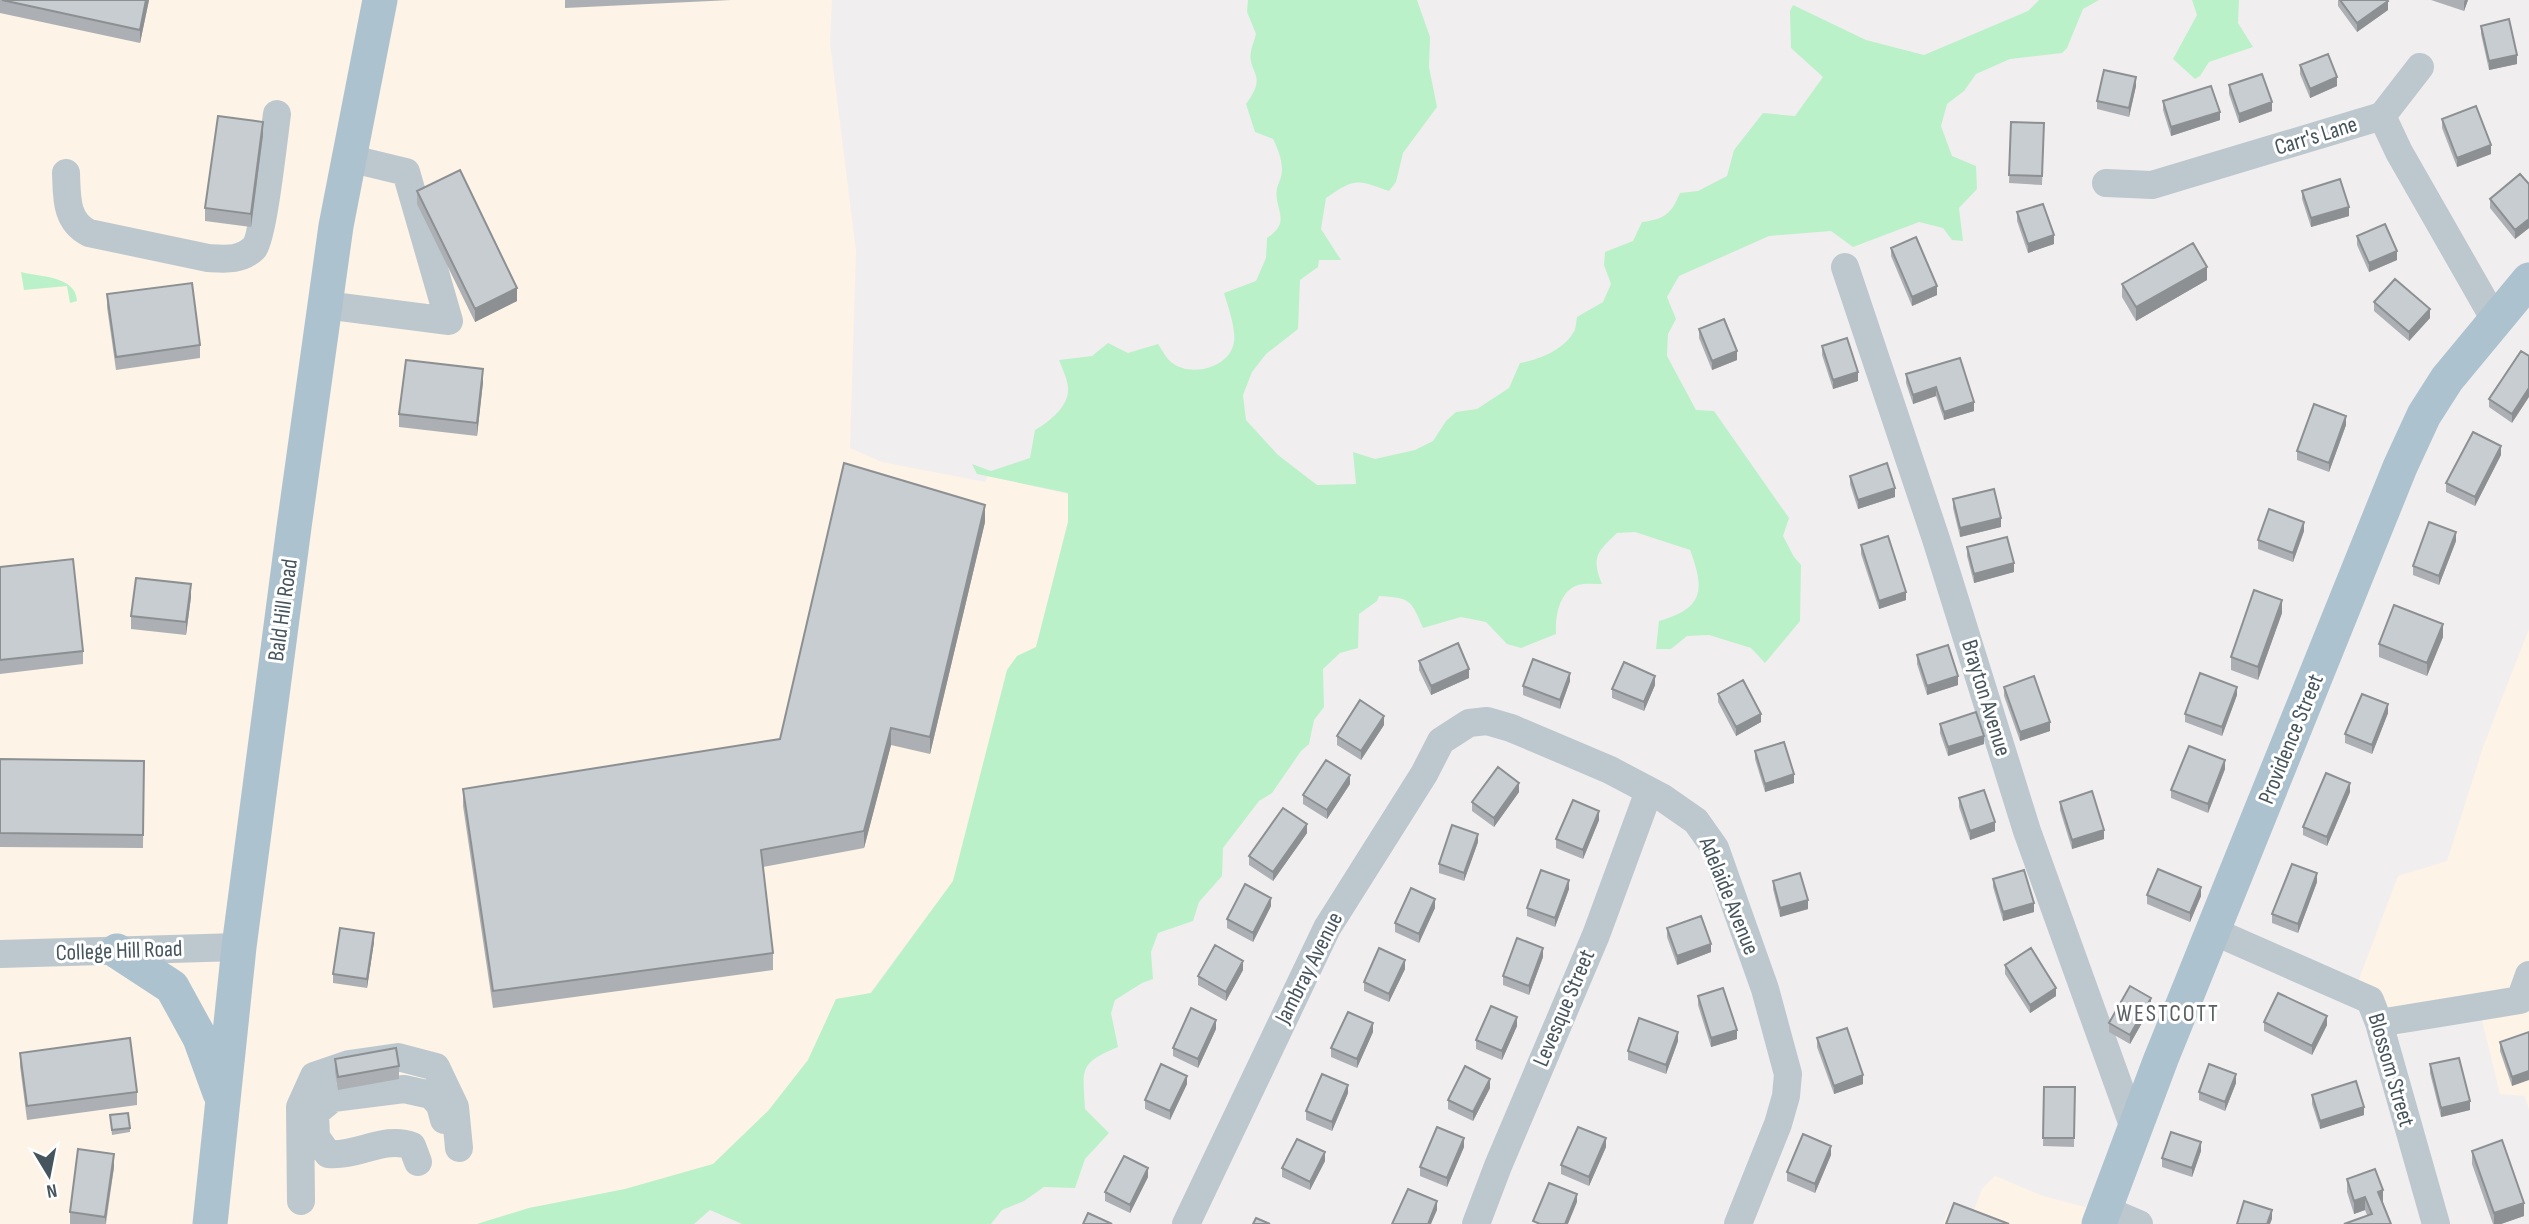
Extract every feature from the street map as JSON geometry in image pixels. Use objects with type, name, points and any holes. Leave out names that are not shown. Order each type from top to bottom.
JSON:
[{"type":"main road","name":"Bald Hill Road","points":[[210,1224],[239,947],[325,306],[348,158],[380,0]]},
{"type":"main road","name":"Providence Street","points":[[2102,1217],[2134,1128],[2400,467],[2424,415],[2447,379],[2529,280]]},
{"type":"main road","points":[[117,951],[172,988],[200,1038],[223,1101]]},
{"type":"street","points":[[2382,117],[2420,67]]},
{"type":"street","points":[[65,173],[70,211],[79,228],[89,233],[208,258],[228,260],[242,257],[259,241],[277,114]]},
{"type":"street","name":"Carr's Lane","points":[[2106,183],[2152,185],[2382,117],[2399,152],[2495,320]]},
{"type":"street","points":[[325,306],[449,321],[406,172],[348,158]]},
{"type":"street","name":"Brayton Avenue","points":[[1845,267],[1936,538],[2027,831],[2134,1128]]},
{"type":"street","name":"Adelaide Avenue","points":[[1458,729],[1469,723],[1488,721],[1610,770],[1696,821],[1715,848],[1765,989],[1788,1074],[1786,1096],[1778,1124],[1738,1224]]},
{"type":"street","name":"Jambray Avenue","points":[[1186,1224],[1327,928],[1424,774],[1435,750],[1441,741],[1458,729]]},
{"type":"street","name":"Levesque Street","points":[[1476,1224],[1596,935],[1649,791]]},
{"type":"street","name":"Blossom Street","points":[[2213,931],[2370,1000],[2379,1023],[2436,1224]]},
{"type":"street","name":"College Hill Road","points":[[0,954],[239,947]]},
{"type":"street","points":[[2379,1023],[2520,1000],[2529,975]]},
{"type":"street","points":[[301,1202],[300,1107],[314,1076],[337,1068],[398,1057],[436,1067],[455,1107],[459,1148]]},
{"type":"street","points":[[418,1162],[412,1146],[400,1141],[341,1156],[328,1154],[316,1137],[316,1113],[333,1098],[404,1089],[431,1095],[440,1105],[444,1120]]},
{"type":"street","points":[[2102,1217],[2139,1224]]},
{"type":"shaded area","points":[[0,0],[832,0],[830,43],[856,251],[850,448],[882,462],[985,482],[988,476],[1068,494],[1068,522],[1036,647],[1017,656],[953,881],[870,993],[836,999],[808,1060],[768,1111],[713,1164],[625,1189],[529,1208],[477,1224],[0,1224]]},
{"type":"shaded area","points":[[2529,629],[2529,1110],[2525,1096],[2500,1094],[2480,1012],[2390,1038],[2354,992],[2398,876],[2447,861],[2483,747]]},
{"type":"shaded area","points":[[1995,1176],[2043,1196],[2100,1211],[2133,1224],[1943,1224],[1948,1212],[1973,1213],[1982,1189]]},
{"type":"green space","points":[[1248,0],[1417,0],[1430,37],[1429,67],[1437,107],[1403,153],[1396,182],[1389,191],[1356,182],[1326,198],[1321,229],[1341,260],[1319,260],[1318,267],[1300,280],[1298,329],[1266,354],[1252,372],[1243,395],[1246,420],[1278,455],[1317,485],[1356,484],[1353,452],[1375,459],[1415,450],[1433,441],[1446,421],[1456,412],[1477,409],[1509,388],[1520,363],[1542,357],[1557,349],[1574,332],[1577,317],[1603,302],[1611,284],[1604,265],[1605,252],[1633,241],[1642,222],[1666,214],[1674,206],[1680,193],[1698,191],[1727,176],[1734,150],[1763,113],[1795,116],[1823,77],[1791,48],[1790,11],[1793,5],[1866,40],[1924,55],[2028,11],[2039,0],[2099,0],[2083,9],[2067,48],[2062,53],[2010,59],[1976,74],[1964,91],[1947,104],[1941,126],[1952,156],[1976,166],[1977,189],[1959,208],[1963,241],[1952,240],[1943,228],[1919,222],[1853,247],[1831,231],[1769,236],[1679,276],[1667,297],[1676,319],[1668,334],[1667,356],[1696,410],[1714,411],[1789,518],[1783,536],[1801,565],[1800,621],[1765,663],[1751,648],[1709,635],[1687,636],[1671,649],[1656,649],[1659,621],[1674,616],[1693,603],[1699,587],[1698,576],[1690,550],[1635,532],[1617,533],[1601,550],[1597,567],[1602,584],[1578,585],[1566,593],[1556,620],[1556,634],[1521,648],[1507,644],[1486,622],[1461,617],[1423,628],[1408,602],[1379,596],[1377,601],[1359,614],[1358,648],[1340,653],[1323,669],[1324,707],[1314,720],[1309,744],[1301,751],[1272,793],[1259,801],[1223,848],[1222,876],[1199,902],[1193,921],[1158,933],[1151,952],[1153,979],[1115,1000],[1111,1013],[1118,1047],[1089,1063],[1084,1076],[1085,1109],[1109,1133],[1085,1159],[1075,1188],[1044,1187],[1024,1201],[1002,1210],[991,1224],[742,1224],[710,1210],[694,1224],[477,1224],[529,1208],[625,1189],[713,1164],[768,1111],[808,1060],[836,999],[871,993],[953,881],[1007,670],[1017,656],[1036,647],[1068,522],[1068,493],[977,474],[972,464],[991,471],[1030,458],[1035,430],[1058,413],[1066,401],[1067,380],[1059,360],[1092,356],[1108,343],[1128,353],[1158,344],[1171,362],[1179,367],[1198,370],[1217,364],[1231,351],[1234,330],[1224,293],[1256,281],[1266,258],[1267,238],[1275,232],[1281,220],[1276,195],[1282,167],[1277,148],[1273,139],[1255,132],[1246,104],[1253,94],[1257,80],[1251,59],[1256,34],[1247,12]]},
{"type":"green space","points":[[2192,0],[2239,0],[2238,23],[2253,47],[2209,62],[2195,79],[2173,59],[2197,15]]},
{"type":"green space","points":[[21,272],[64,282],[71,287],[77,301],[70,303],[67,286],[24,290]]},
{"type":"building","points":[[2,0],[146,0],[140,30]]},
{"type":"building","points":[[2340,0],[2387,0],[2388,1],[2357,23]]},
{"type":"building","points":[[2509,19],[2517,55],[2489,61],[2481,26]]},
{"type":"building","points":[[2328,54],[2337,77],[2310,89],[2300,65]]},
{"type":"building","points":[[2104,70],[2136,77],[2129,108],[2097,101]]},
{"type":"building","points":[[2262,74],[2272,102],[2239,114],[2229,85]]},
{"type":"building","points":[[2211,86],[2220,112],[2171,127],[2163,101]]},
{"type":"building","points":[[2476,106],[2491,145],[2457,158],[2442,119]]},
{"type":"building","points":[[218,116],[263,122],[251,214],[205,208]]},
{"type":"building","points":[[2011,122],[2044,123],[2042,176],[2009,175]]},
{"type":"building","points":[[460,170],[517,288],[475,309],[417,191]]},
{"type":"building","points":[[2520,174],[2529,184],[2529,219],[2515,230],[2490,199]]},
{"type":"building","points":[[2340,179],[2349,207],[2311,218],[2302,191]]},
{"type":"building","points":[[2043,204],[2054,235],[2028,244],[2017,212]]},
{"type":"building","points":[[2385,224],[2397,251],[2369,263],[2357,236]]},
{"type":"building","points":[[1916,237],[1937,286],[1912,297],[1891,248]]},
{"type":"building","points":[[2193,243],[2207,267],[2136,307],[2122,284]]},
{"type":"building","points":[[2395,279],[2430,309],[2409,332],[2374,302]]},
{"type":"building","points":[[192,283],[200,345],[116,357],[107,294]]},
{"type":"building","points":[[1724,319],[1737,351],[1712,361],[1699,329]]},
{"type":"building","points":[[1847,338],[1858,372],[1833,380],[1822,346]]},
{"type":"building","points":[[2521,351],[2529,356],[2529,388],[2512,414],[2489,399]]},
{"type":"building","points":[[1960,358],[1974,402],[1944,412],[1936,387],[1913,395],[1906,374]]},
{"type":"building","points":[[406,360],[483,369],[477,423],[399,414]]},
{"type":"building","points":[[2314,404],[2346,416],[2329,463],[2297,451]]},
{"type":"building","points":[[2473,432],[2501,446],[2475,497],[2446,483]]},
{"type":"building","points":[[844,463],[985,505],[930,737],[891,728],[864,831],[761,850],[773,953],[493,991],[463,789],[780,739]]},
{"type":"building","points":[[1887,463],[1895,488],[1858,500],[1850,476]]},
{"type":"building","points":[[1994,489],[2001,518],[1960,528],[1953,499]]},
{"type":"building","points":[[2269,509],[2304,522],[2293,553],[2258,540]]},
{"type":"building","points":[[2429,522],[2456,532],[2439,576],[2413,566]]},
{"type":"building","points":[[1888,536],[1906,592],[1879,601],[1861,545]]},
{"type":"building","points":[[2007,537],[2014,563],[1974,574],[1967,547]]},
{"type":"building","points":[[73,559],[83,651],[0,660],[0,567]]},
{"type":"building","points":[[136,578],[191,584],[186,622],[131,616]]},
{"type":"building","points":[[2254,590],[2282,600],[2258,667],[2231,657]]},
{"type":"building","points":[[2394,605],[2443,624],[2427,663],[2379,644]]},
{"type":"building","points":[[1458,643],[1469,669],[1431,686],[1419,661]]},
{"type":"building","points":[[1948,645],[1958,676],[1927,686],[1917,655]]},
{"type":"building","points":[[1533,659],[1570,673],[1560,700],[1523,686]]},
{"type":"building","points":[[1624,662],[1655,676],[1644,702],[1612,689]]},
{"type":"building","points":[[2200,673],[2237,687],[2222,727],[2185,714]]},
{"type":"building","points":[[2034,676],[2050,722],[2020,732],[2004,687]]},
{"type":"building","points":[[1743,680],[1761,714],[1736,727],[1718,694]]},
{"type":"building","points":[[2362,694],[2388,704],[2372,745],[2345,734]]},
{"type":"building","points":[[1360,700],[1384,716],[1361,751],[1337,736]]},
{"type":"building","points":[[1976,712],[1984,736],[1948,747],[1940,724]]},
{"type":"building","points":[[1784,742],[1794,774],[1765,784],[1755,751]]},
{"type":"building","points":[[2189,746],[2225,760],[2208,804],[2171,790]]},
{"type":"building","points":[[0,759],[144,761],[143,835],[0,833]]},
{"type":"building","points":[[1326,760],[1350,775],[1327,810],[1303,795]]},
{"type":"building","points":[[1498,767],[1519,783],[1494,818],[1472,802]]},
{"type":"building","points":[[2326,773],[2350,783],[2327,837],[2303,827]]},
{"type":"building","points":[[1984,790],[1995,822],[1970,831],[1959,798]]},
{"type":"building","points":[[2092,791],[2104,830],[2072,840],[2060,802]]},
{"type":"building","points":[[1573,800],[1599,811],[1583,850],[1556,839]]},
{"type":"building","points":[[1283,808],[1307,824],[1273,872],[1249,856]]},
{"type":"building","points":[[1452,825],[1478,834],[1464,873],[1439,864]]},
{"type":"building","points":[[2292,864],[2317,873],[2298,924],[2272,914]]},
{"type":"building","points":[[2158,869],[2201,887],[2190,913],[2147,895]]},
{"type":"building","points":[[1541,870],[1569,880],[1555,918],[1527,908]]},
{"type":"building","points":[[2024,870],[2034,903],[2003,912],[1993,879]]},
{"type":"building","points":[[1800,873],[1808,900],[1780,908],[1773,881]]},
{"type":"building","points":[[1245,884],[1271,898],[1253,933],[1227,919]]},
{"type":"building","points":[[1411,888],[1435,899],[1419,934],[1395,923]]},
{"type":"building","points":[[1701,916],[1711,944],[1677,956],[1667,928]]},
{"type":"building","points":[[340,928],[374,933],[367,979],[333,974]]},
{"type":"building","points":[[1517,938],[1543,948],[1529,986],[1503,976]]},
{"type":"building","points":[[1215,945],[1243,961],[1226,992],[1198,976]]},
{"type":"building","points":[[1379,948],[1405,960],[1389,994],[1364,982]]},
{"type":"building","points":[[2031,948],[2056,988],[2030,1005],[2005,965]]},
{"type":"building","points":[[2130,986],[2151,998],[2130,1035],[2109,1023]]},
{"type":"building","points":[[1723,988],[1737,1030],[1711,1038],[1698,996]]},
{"type":"building","points":[[2278,993],[2327,1016],[2312,1046],[2264,1022]]},
{"type":"building","points":[[1491,1006],[1517,1017],[1502,1051],[1476,1040]]},
{"type":"building","points":[[1191,1008],[1216,1020],[1198,1059],[1173,1048]]},
{"type":"building","points":[[1348,1012],[1373,1023],[1357,1059],[1331,1048]]},
{"type":"building","points":[[1639,1018],[1678,1032],[1666,1065],[1628,1051]]},
{"type":"building","points":[[1847,1028],[1863,1075],[1834,1086],[1817,1038]]},
{"type":"building","points":[[2529,1032],[2529,1071],[2512,1077],[2500,1042]]},
{"type":"building","points":[[130,1038],[137,1092],[27,1106],[20,1053]]},
{"type":"building","points":[[396,1048],[399,1066],[338,1077],[335,1059]]},
{"type":"building","points":[[2459,1058],[2470,1101],[2441,1108],[2430,1064]]},
{"type":"building","points":[[1161,1064],[1187,1076],[1170,1111],[1145,1100]]},
{"type":"building","points":[[2209,1064],[2236,1074],[2225,1102],[2199,1092]]},
{"type":"building","points":[[1465,1066],[1490,1079],[1473,1112],[1448,1100]]},
{"type":"building","points":[[1322,1074],[1348,1085],[1332,1122],[1306,1111]]},
{"type":"building","points":[[2356,1081],[2364,1107],[2320,1121],[2312,1095]]},
{"type":"building","points":[[2044,1087],[2075,1087],[2074,1138],[2043,1138]]},
{"type":"building","points":[[128,1113],[130,1128],[112,1130],[110,1115]]},
{"type":"building","points":[[1437,1127],[1464,1138],[1447,1178],[1420,1167]]},
{"type":"building","points":[[1578,1127],[1606,1138],[1589,1177],[1561,1165]]},
{"type":"building","points":[[2171,1132],[2201,1142],[2192,1168],[2162,1158]]},
{"type":"building","points":[[1803,1134],[1831,1146],[1815,1184],[1787,1172]]},
{"type":"building","points":[[1297,1139],[1325,1152],[1310,1182],[1282,1168]]},
{"type":"building","points":[[2502,1140],[2524,1203],[2494,1213],[2472,1151]]},
{"type":"building","points":[[78,1149],[114,1154],[105,1217],[70,1212]]},
{"type":"building","points":[[1124,1156],[1148,1168],[1130,1205],[1105,1192]]},
{"type":"building","points":[[2375,1169],[2383,1190],[2378,1192],[2391,1224],[2344,1224],[2372,1214],[2365,1197],[2354,1201],[2347,1179]]},
{"type":"building","points":[[1549,1183],[1577,1194],[1565,1224],[1540,1224],[1533,1221]]},
{"type":"building","points":[[1408,1189],[1437,1201],[1428,1224],[1392,1224]]},
{"type":"building","points":[[2244,1201],[2272,1210],[2267,1224],[2237,1224]]},
{"type":"building","points":[[1954,1203],[2009,1224],[1946,1224]]},
{"type":"building","points":[[1088,1213],[1112,1224],[1083,1224]]},
{"type":"building","points":[[1256,1218],[1270,1224],[1253,1224]]},
{"type":"district","name":"WESTCOTT","points":[[2168,1013]]}]
